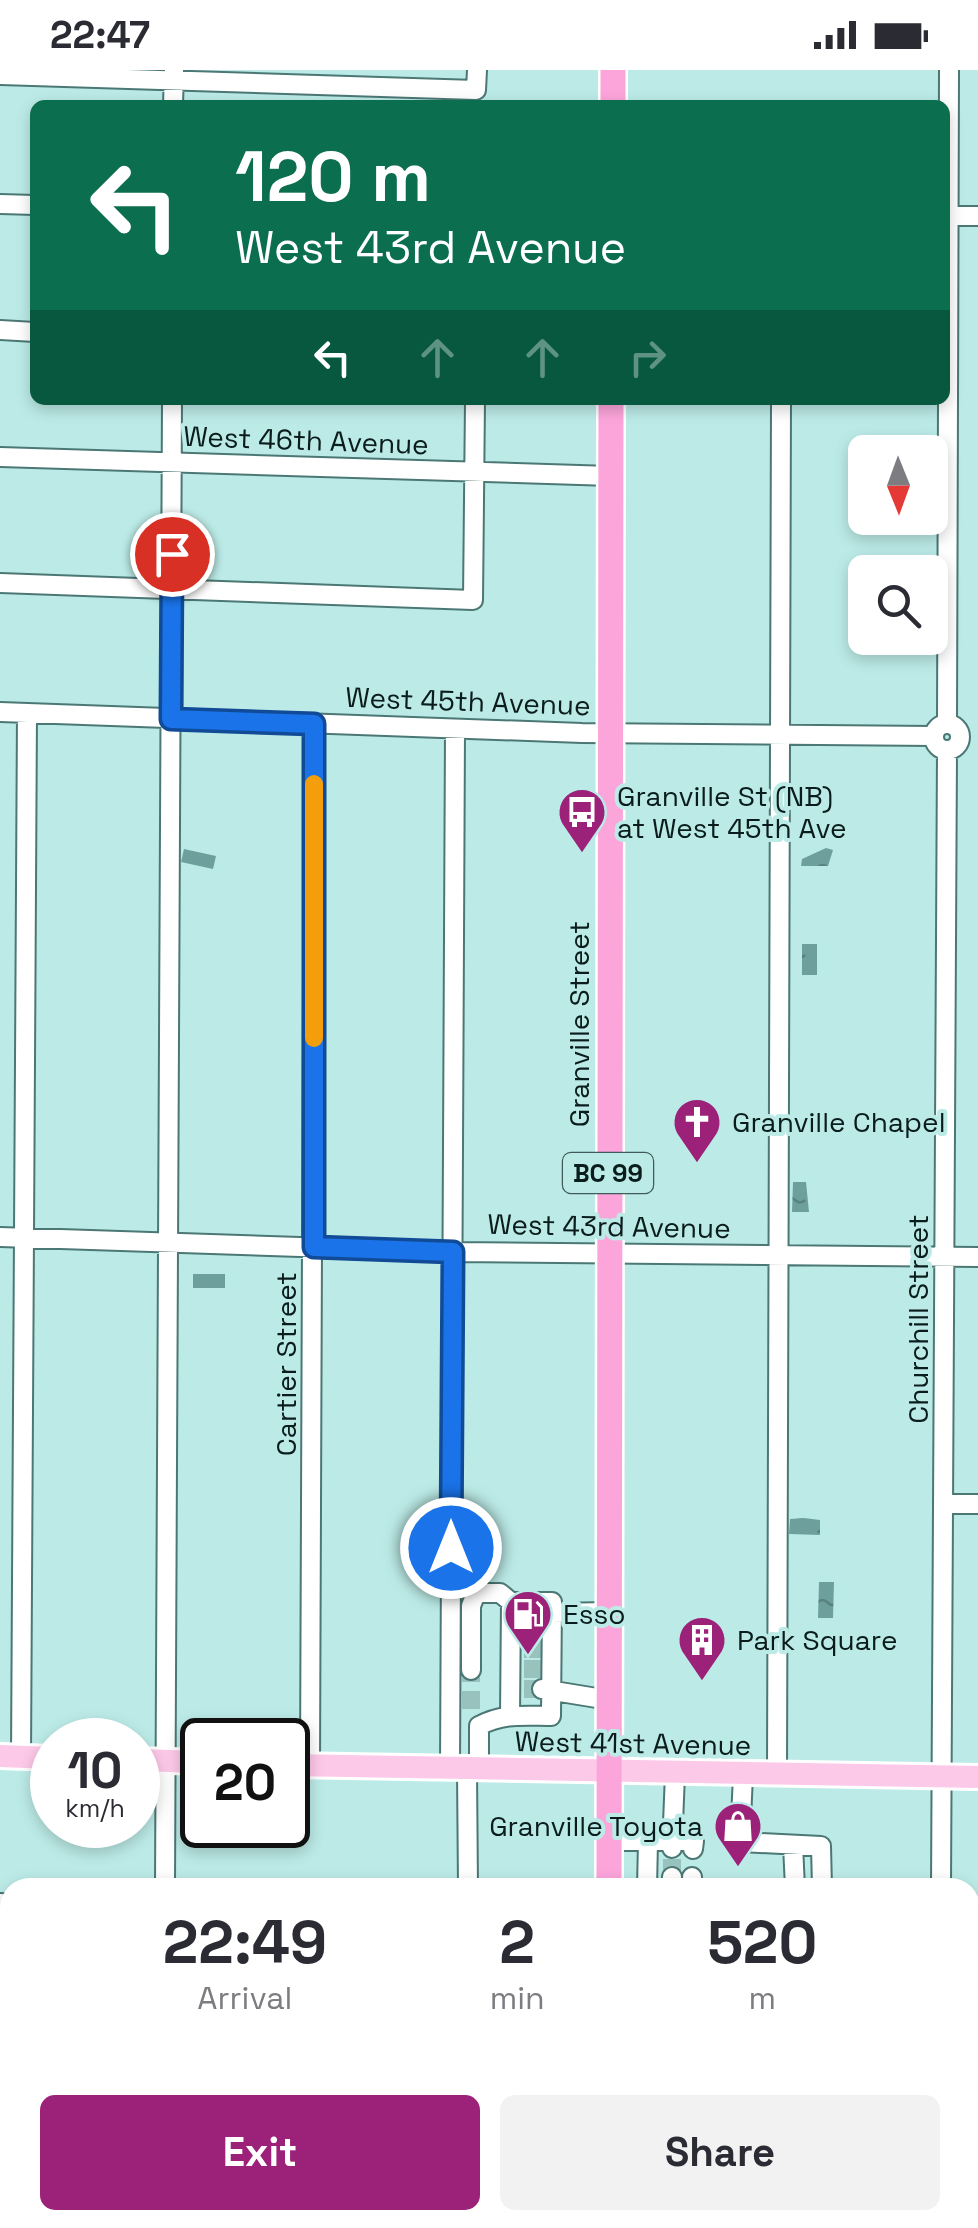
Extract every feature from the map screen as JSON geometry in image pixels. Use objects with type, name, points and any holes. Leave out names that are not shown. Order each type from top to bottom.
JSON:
[{"type":"highway","points":[[613,70],[613,100]]},
{"type":"highway","name":"Granville Street","points":[[608,1878],[612,405]]},
{"type":"main road","points":[[160,1761],[180,1761]]},
{"type":"main road","name":"West 41st Avenue","points":[[310,1765],[978,1777]]},
{"type":"street","points":[[0,75],[174,76],[476,90],[477,70]]},
{"type":"street","name":"Churchill Street","points":[[949,100],[950,70]]},
{"type":"street","points":[[0,204],[30,205]]},
{"type":"street","points":[[950,216],[978,216]]},
{"type":"street","points":[[0,330],[30,332]]},
{"type":"street","points":[[165,1878],[172,405]]},
{"type":"street","points":[[0,584],[474,600],[475,405]]},
{"type":"street","points":[[777,1775],[781,405]]},
{"type":"street","name":"Churchill Street","points":[[941,1878],[946,1504],[944,1257],[953,737],[949,405]]},
{"type":"street","name":"West 46th Avenue","points":[[0,457],[611,476]]},
{"type":"street","name":"West 45th Avenue","points":[[0,712],[610,734],[953,737]]},
{"type":"street","points":[[10,1756],[24,1238],[27,713]]},
{"type":"street","name":"Cartier Street","points":[[300,1718],[314,1247],[314,724]]},
{"type":"street","points":[[455,729],[453,1252],[468,1878]]},
{"type":"street","name":"West 43rd Avenue","points":[[0,1237],[453,1252],[978,1257]]},
{"type":"street","points":[[946,1504],[978,1504]]},
{"type":"street","points":[[472,1670],[471,1606],[476,1593],[500,1593],[511,1602],[534,1636],[532,1689],[510,1716]]},
{"type":"street","points":[[466,1771],[475,1718],[551,1716],[532,1689],[532,1669],[534,1636],[552,1602],[511,1602]]},
{"type":"street","points":[[534,1636],[609,1612]]},
{"type":"street","points":[[532,1689],[609,1700]]},
{"type":"street","points":[[672,1845],[674,1774]]},
{"type":"street","points":[[742,1775],[740,1842],[821,1846],[822,1878]]},
{"type":"street","points":[[609,1840],[672,1845],[694,1841],[694,1850]]},
{"type":"street","points":[[648,1841],[648,1878]]},
{"type":"street","points":[[793,1845],[794,1878]]},
{"type":"water","points":[[826,848],[833,850],[828,866],[801,866],[802,859]]},
{"type":"water","points":[[184,849],[216,856],[213,869],[181,862]]},
{"type":"water","points":[[802,944],[817,944],[817,975],[802,975]]},
{"type":"water","points":[[793,1182],[806,1182],[809,1212],[792,1212]]},
{"type":"water","points":[[193,1274],[225,1274],[225,1288],[193,1288]]},
{"type":"water","points":[[790,1519],[820,1520],[820,1535],[789,1534]]},
{"type":"water","points":[[819,1582],[834,1582],[833,1618],[818,1618]]},
{"type":"tunnel","points":[[524,1629],[542,1630]]},
{"type":"tunnel","points":[[524,1649],[542,1649]]},
{"type":"tunnel","points":[[524,1669],[542,1669]]},
{"type":"tunnel","points":[[471,1670],[471,1709]]},
{"type":"tunnel","points":[[524,1689],[542,1689]]},
{"type":"tunnel","points":[[672,1849],[672,1877]]},
{"type":"slow traffic","points":[[314,784],[314,1038]]},
{"type":"place","name":"Granville St (NB) at West 45th Ave","points":[[582,854]]},
{"type":"place","name":"Granville Chapel","points":[[697,1164]]},
{"type":"place","name":"Esso","points":[[528,1656]]},
{"type":"place","name":"Park Square","points":[[702,1682]]},
{"type":"place","name":"Granville Toyota","points":[[738,1868]]},
{"type":"route","points":[[172,554],[171,719],[314,724],[314,1247],[453,1252],[451,1548]]}]
